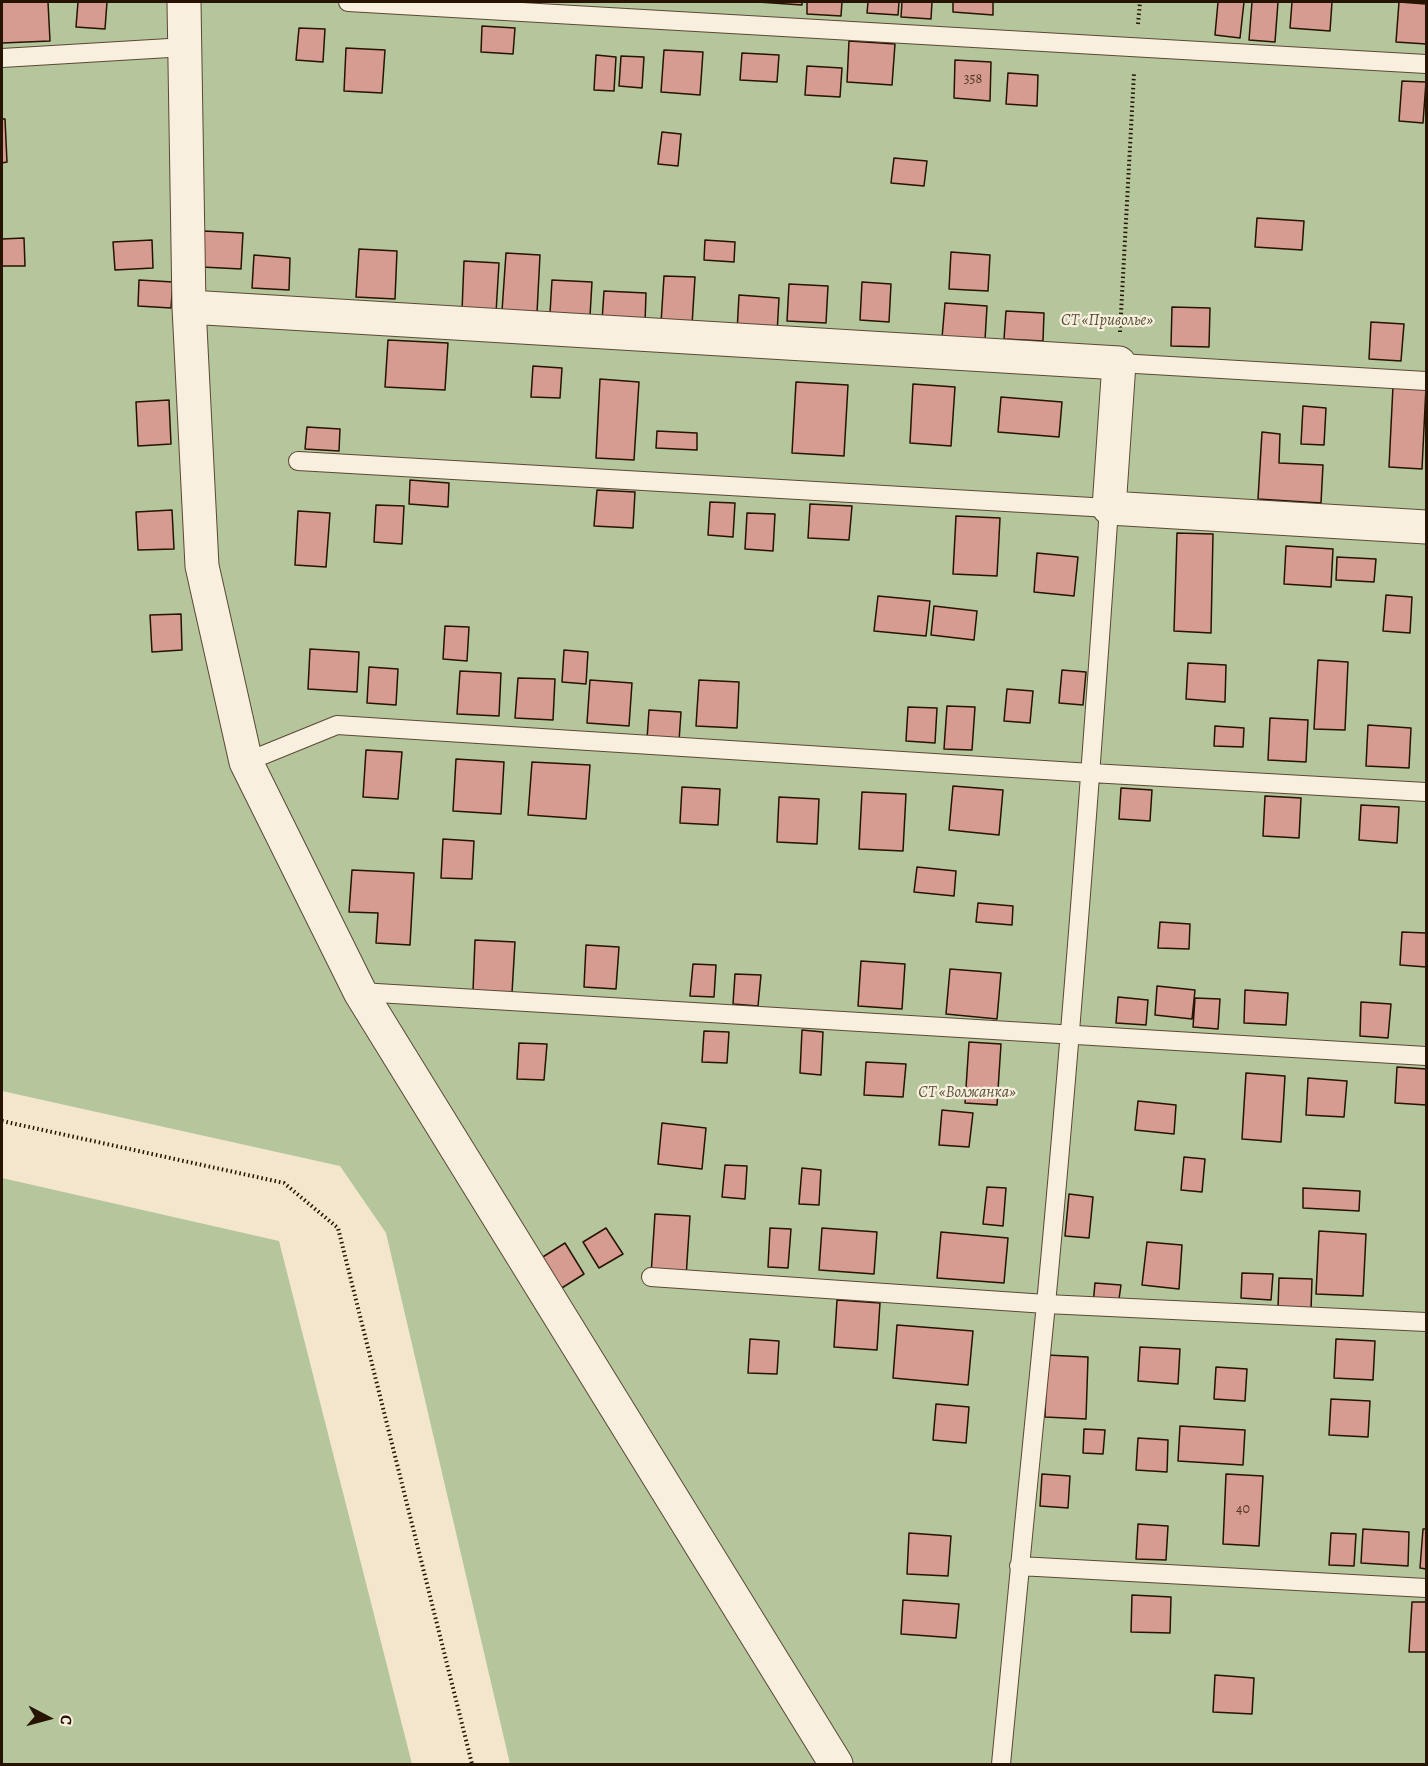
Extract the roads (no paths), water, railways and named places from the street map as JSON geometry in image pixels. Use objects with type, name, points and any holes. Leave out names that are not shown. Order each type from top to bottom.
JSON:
[{"type":"street","points":[[184,2],[189,307],[202,566],[246,762],[360,992],[836,1764]]},
{"type":"street","points":[[189,307],[1119,363],[1109,508],[1426,527]]},
{"type":"lane","points":[[348,2],[1426,64]]},
{"type":"lane","points":[[2,58],[186,47]]},
{"type":"lane","points":[[1119,363],[1426,381]]},
{"type":"lane","points":[[297,461],[1109,508],[1091,773],[1046,1304],[1001,1764]]},
{"type":"lane","points":[[246,762],[337,725],[1426,792]]},
{"type":"lane","points":[[360,992],[1426,1056]]},
{"type":"lane","points":[[651,1277],[1046,1304],[1426,1322]]},
{"type":"lane","points":[[1019,1566],[1426,1588]]},
{"type":"park label","name":"СТ «Приволье»","points":[[1107,321]]},
{"type":"park label","name":"СТ «Волжанка»","points":[[967,1093]]}]
